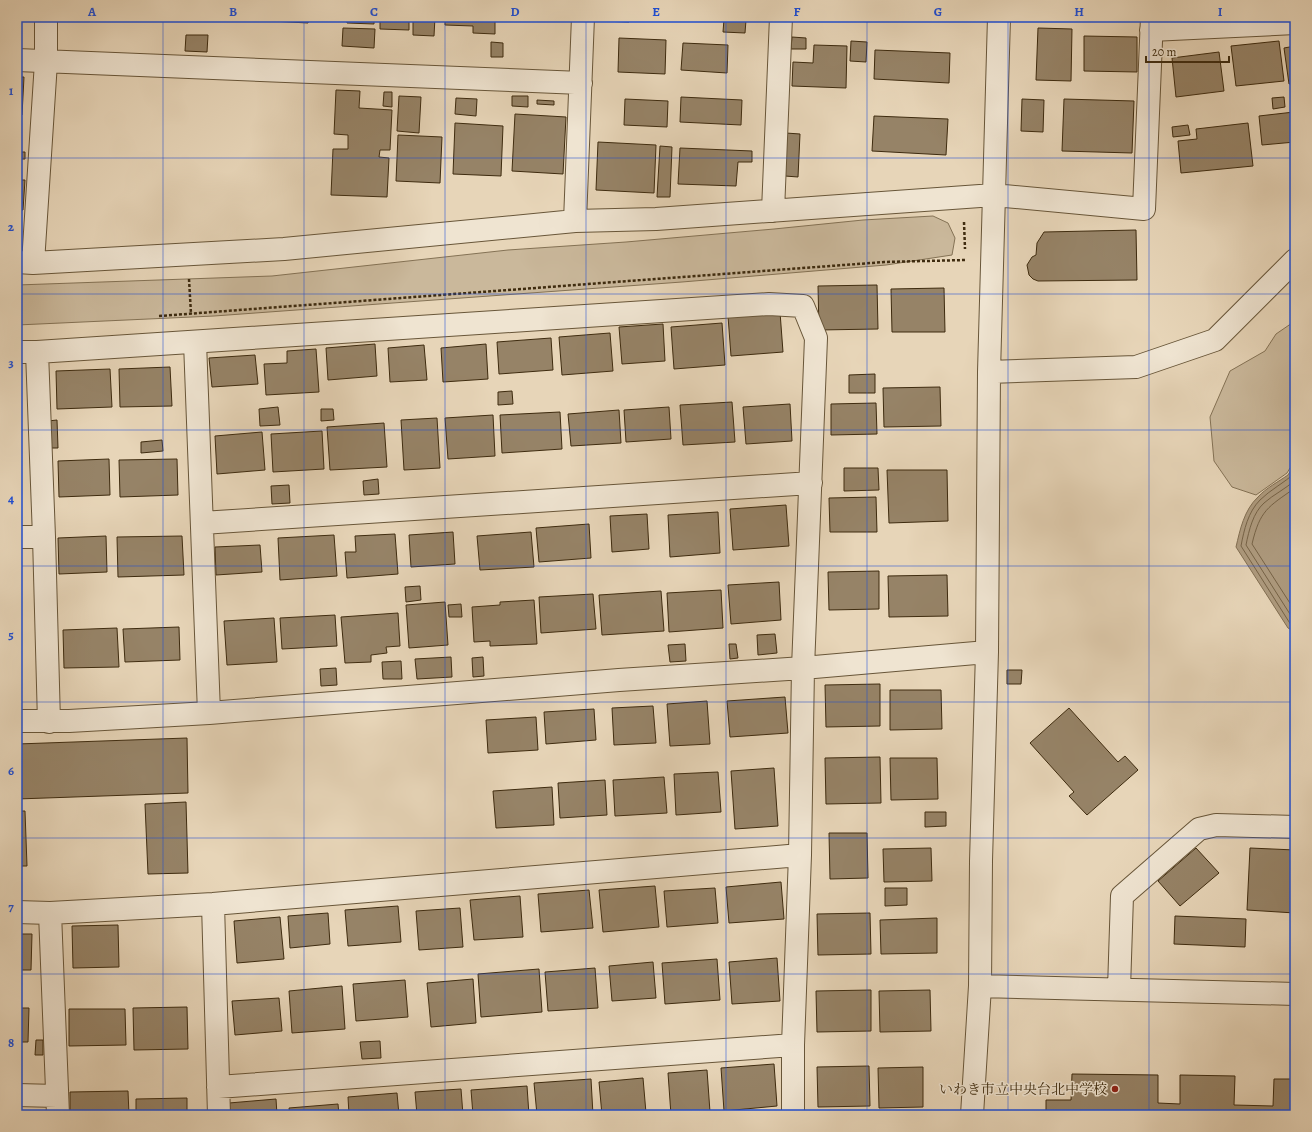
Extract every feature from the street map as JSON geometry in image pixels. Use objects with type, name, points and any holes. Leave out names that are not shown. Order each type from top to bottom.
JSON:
[{"type":"street","points":[[46,17],[46,62],[25,263],[284,249],[575,221],[656,219],[994,195],[1144,209],[1151,24],[1295,23]]},
{"type":"street","points":[[575,221],[583,17]]},
{"type":"street","points":[[773,211],[780,17]]},
{"type":"street","points":[[972,1115],[980,986],[981,861],[987,652],[989,372],[999,17]]},
{"type":"street","points":[[17,60],[581,83]]},
{"type":"street","points":[[989,372],[1136,367],[1215,340],[1295,260]]},
{"type":"street","points":[[49,722],[44,537],[27,352],[769,304],[803,306],[816,338],[803,668],[800,856],[793,1045],[793,1115]]},
{"type":"street","points":[[195,342],[209,713]]},
{"type":"street","points":[[202,523],[811,483]]},
{"type":"street","points":[[17,537],[44,537]]},
{"type":"street","points":[[17,721],[49,722],[209,713],[619,680],[803,668],[987,652]]},
{"type":"street","points":[[1119,989],[1122,896],[1199,829],[1216,825],[1295,827]]},
{"type":"street","points":[[17,912],[50,913],[213,904],[800,856]]},
{"type":"street","points":[[213,904],[219,1115]]},
{"type":"street","points":[[17,1095],[58,1106],[50,913]]},
{"type":"street","points":[[980,986],[1295,994]]},
{"type":"street","points":[[218,1087],[793,1045]]},
{"type":"path","points":[[187,254],[191,314]]},
{"type":"path","points":[[159,316],[884,262],[966,260]]},
{"type":"shaded area","points":[[933,216],[948,223],[955,238],[952,255],[886,265],[682,282],[214,316],[17,325],[17,285],[272,276],[508,250],[626,242],[863,220]]},
{"type":"shaded area","points":[[1295,321],[1295,466],[1290,468],[1287,473],[1256,495],[1232,487],[1214,461],[1210,417],[1230,371],[1265,351],[1276,334]]},
{"type":"water","points":[[1295,469],[1295,632],[1288,628],[1236,547],[1243,520],[1253,502],[1272,485],[1288,475],[1291,470]]},
{"type":"building","points":[[58,17],[68,17],[68,21],[58,21]]},
{"type":"building","points":[[253,17],[309,17],[308,23],[253,20]]},
{"type":"building","points":[[347,17],[374,17],[374,24],[347,23]]},
{"type":"building","points":[[380,17],[409,17],[409,30],[380,29]]},
{"type":"building","points":[[413,17],[435,17],[434,36],[413,35]]},
{"type":"building","points":[[445,17],[505,17],[505,19],[495,19],[495,34],[473,33],[473,26],[445,25]]},
{"type":"building","points":[[600,17],[629,17],[629,22],[600,21]]},
{"type":"building","points":[[1024,17],[1047,17],[1047,21],[1023,21]]},
{"type":"building","points":[[1052,17],[1067,17],[1067,20],[1052,20]]},
{"type":"building","points":[[724,19],[746,20],[745,33],[723,32]]},
{"type":"building","points":[[343,28],[375,29],[374,48],[342,46]]},
{"type":"building","points":[[1038,28],[1072,29],[1071,81],[1036,80]]},
{"type":"building","points":[[186,35],[208,35],[207,52],[185,51]]},
{"type":"building","points":[[1084,36],[1137,37],[1137,72],[1084,71]]},
{"type":"building","points":[[792,37],[806,38],[806,49],[791,49]]},
{"type":"building","points":[[619,38],[666,40],[665,74],[618,72]]},
{"type":"building","points":[[851,41],[867,42],[866,62],[850,61]]},
{"type":"building","points":[[1279,41],[1284,81],[1236,86],[1231,46]]},
{"type":"building","points":[[491,42],[503,43],[503,57],[491,57]]},
{"type":"building","points":[[683,43],[728,45],[727,73],[681,70]]},
{"type":"building","points":[[814,45],[847,46],[846,88],[792,86],[793,62],[813,63]]},
{"type":"building","points":[[1295,46],[1295,83],[1289,84],[1284,48]]},
{"type":"building","points":[[875,50],[950,53],[949,83],[874,79]]},
{"type":"building","points":[[1219,52],[1224,91],[1176,97],[1172,58]]},
{"type":"building","points":[[17,77],[24,77],[22,115],[17,115]]},
{"type":"building","points":[[336,90],[360,91],[359,108],[392,110],[390,150],[380,150],[379,157],[389,158],[387,197],[331,195],[333,149],[348,149],[348,135],[334,134]]},
{"type":"building","points":[[384,92],[392,92],[392,107],[383,106]]},
{"type":"building","points":[[399,96],[421,97],[419,133],[397,131]]},
{"type":"building","points":[[512,96],[528,96],[528,107],[512,106]]},
{"type":"building","points":[[681,97],[742,100],[741,125],[680,122]]},
{"type":"building","points":[[1284,97],[1285,107],[1273,109],[1272,98]]},
{"type":"building","points":[[456,98],[477,99],[476,116],[455,114]]},
{"type":"building","points":[[625,99],[668,101],[667,127],[624,125]]},
{"type":"building","points":[[1022,99],[1044,100],[1043,132],[1021,131]]},
{"type":"building","points":[[1064,99],[1134,101],[1132,153],[1062,151]]},
{"type":"building","points":[[537,100],[554,101],[554,105],[537,104]]},
{"type":"building","points":[[1294,112],[1295,142],[1262,145],[1259,116]]},
{"type":"building","points":[[515,114],[566,117],[563,174],[512,171]]},
{"type":"building","points":[[874,116],[948,119],[946,155],[872,151]]},
{"type":"building","points":[[455,123],[503,126],[501,176],[453,174]]},
{"type":"building","points":[[1248,123],[1253,166],[1181,173],[1178,141],[1197,139],[1196,129]]},
{"type":"building","points":[[1188,125],[1190,135],[1173,137],[1172,127]]},
{"type":"building","points":[[786,133],[800,134],[798,177],[785,176]]},
{"type":"building","points":[[398,135],[442,137],[440,183],[396,181]]},
{"type":"building","points":[[598,142],[656,145],[654,193],[596,190]]},
{"type":"building","points":[[660,146],[672,147],[670,197],[657,197]]},
{"type":"building","points":[[680,148],[752,151],[752,162],[738,162],[736,186],[678,184]]},
{"type":"building","points":[[17,152],[25,152],[25,159],[17,159]]},
{"type":"building","points":[[17,180],[25,180],[23,210],[17,210]]},
{"type":"building","points":[[1136,230],[1137,280],[1038,281],[1029,275],[1027,265],[1032,257],[1036,255],[1037,243],[1044,232]]},
{"type":"building","points":[[877,285],[878,329],[819,330],[818,286]]},
{"type":"building","points":[[944,288],[945,332],[892,332],[891,289]]},
{"type":"building","points":[[780,312],[783,352],[731,356],[728,316]]},
{"type":"building","points":[[722,323],[725,365],[674,369],[671,327]]},
{"type":"building","points":[[663,324],[665,361],[622,364],[619,327]]},
{"type":"building","points":[[610,333],[613,371],[562,375],[559,337]]},
{"type":"building","points":[[551,338],[553,370],[499,374],[497,342]]},
{"type":"building","points":[[375,344],[377,376],[328,380],[326,348]]},
{"type":"building","points":[[486,344],[488,379],[443,382],[441,348]]},
{"type":"building","points":[[424,345],[427,380],[390,382],[388,348]]},
{"type":"building","points":[[316,349],[319,392],[266,395],[264,364],[287,363],[287,351]]},
{"type":"building","points":[[255,355],[258,384],[212,387],[209,358]]},
{"type":"building","points":[[170,367],[172,406],[120,407],[119,369]]},
{"type":"building","points":[[110,369],[112,407],[57,409],[56,371]]},
{"type":"building","points":[[875,374],[875,393],[849,393],[849,375]]},
{"type":"building","points":[[940,387],[941,426],[884,427],[883,388]]},
{"type":"building","points":[[512,391],[513,404],[498,405],[498,392]]},
{"type":"building","points":[[732,402],[735,442],[683,445],[680,405]]},
{"type":"building","points":[[876,403],[877,434],[831,435],[831,404]]},
{"type":"building","points":[[790,404],[792,441],[746,444],[743,407]]},
{"type":"building","points":[[278,407],[280,425],[260,426],[259,409]]},
{"type":"building","points":[[669,407],[671,439],[626,442],[624,410]]},
{"type":"building","points":[[321,409],[333,409],[334,420],[321,421]]},
{"type":"building","points":[[619,410],[621,443],[571,446],[568,414]]},
{"type":"building","points":[[560,412],[562,449],[502,453],[500,415]]},
{"type":"building","points":[[493,415],[495,456],[448,459],[445,418]]},
{"type":"building","points":[[437,418],[440,468],[404,470],[401,420]]},
{"type":"building","points":[[57,420],[58,448],[50,448],[48,421]]},
{"type":"building","points":[[384,423],[387,467],[330,470],[327,427]]},
{"type":"building","points":[[322,431],[324,469],[273,472],[271,434]]},
{"type":"building","points":[[262,432],[265,470],[217,474],[215,436]]},
{"type":"building","points":[[162,440],[163,451],[141,453],[141,442]]},
{"type":"building","points":[[109,459],[110,495],[59,497],[58,461]]},
{"type":"building","points":[[177,459],[178,495],[120,497],[119,460]]},
{"type":"building","points":[[844,468],[878,468],[879,490],[844,491]]},
{"type":"building","points":[[887,470],[947,470],[948,521],[889,523]]},
{"type":"building","points":[[378,479],[379,494],[364,495],[363,481]]},
{"type":"building","points":[[289,485],[290,503],[272,504],[271,486]]},
{"type":"building","points":[[876,497],[877,532],[830,532],[829,498]]},
{"type":"building","points":[[786,505],[789,546],[733,550],[730,509]]},
{"type":"building","points":[[718,512],[720,553],[670,557],[668,515]]},
{"type":"building","points":[[647,514],[649,549],[612,552],[610,516]]},
{"type":"building","points":[[589,524],[591,558],[539,562],[536,528]]},
{"type":"building","points":[[453,532],[455,564],[411,567],[409,535]]},
{"type":"building","points":[[531,532],[534,567],[480,570],[477,536]]},
{"type":"building","points":[[395,534],[398,574],[347,578],[345,552],[356,552],[355,536]]},
{"type":"building","points":[[334,535],[337,576],[280,580],[278,538]]},
{"type":"building","points":[[106,536],[107,572],[59,574],[58,538]]},
{"type":"building","points":[[182,536],[184,575],[118,577],[117,537]]},
{"type":"building","points":[[260,545],[262,572],[216,575],[215,547]]},
{"type":"building","points":[[879,571],[879,609],[829,610],[828,572]]},
{"type":"building","points":[[947,575],[948,616],[889,617],[888,576]]},
{"type":"building","points":[[779,582],[781,620],[731,624],[728,585]]},
{"type":"building","points":[[420,586],[421,600],[406,602],[405,587]]},
{"type":"building","points":[[721,590],[723,628],[669,632],[667,593]]},
{"type":"building","points":[[661,591],[664,631],[602,635],[599,595]]},
{"type":"building","points":[[593,594],[596,629],[541,633],[539,597]]},
{"type":"building","points":[[534,600],[537,644],[490,646],[490,641],[474,642],[472,607],[500,605],[500,602]]},
{"type":"building","points":[[445,602],[448,645],[409,648],[406,605]]},
{"type":"building","points":[[461,604],[462,617],[449,617],[448,605]]},
{"type":"building","points":[[398,613],[400,646],[386,647],[387,653],[371,655],[371,662],[345,663],[341,617]]},
{"type":"building","points":[[335,615],[337,646],[282,649],[280,618]]},
{"type":"building","points":[[274,618],[277,662],[227,665],[224,621]]},
{"type":"building","points":[[179,627],[180,660],[125,662],[123,629]]},
{"type":"building","points":[[117,628],[119,667],[64,668],[63,630]]},
{"type":"building","points":[[775,634],[777,653],[758,655],[757,635]]},
{"type":"building","points":[[685,644],[686,661],[670,662],[668,645]]},
{"type":"building","points":[[729,644],[736,644],[738,658],[730,659]]},
{"type":"building","points":[[451,657],[452,677],[417,679],[415,659]]},
{"type":"building","points":[[483,657],[484,676],[473,677],[472,658]]},
{"type":"building","points":[[401,661],[402,679],[383,679],[382,662]]},
{"type":"building","points":[[336,668],[337,685],[321,686],[320,669]]},
{"type":"building","points":[[1007,670],[1022,670],[1021,684],[1007,684]]},
{"type":"building","points":[[880,684],[880,726],[826,727],[825,685]]},
{"type":"building","points":[[890,690],[941,690],[942,729],[890,730]]},
{"type":"building","points":[[785,697],[788,733],[730,737],[727,701]]},
{"type":"building","points":[[707,701],[710,744],[670,746],[667,704]]},
{"type":"building","points":[[653,706],[656,743],[614,745],[612,708]]},
{"type":"building","points":[[1069,708],[1118,762],[1125,756],[1138,770],[1087,815],[1069,796],[1074,792],[1030,743]]},
{"type":"building","points":[[594,709],[596,740],[546,744],[544,712]]},
{"type":"building","points":[[536,717],[538,750],[488,753],[486,720]]},
{"type":"building","points":[[187,738],[188,793],[17,799],[17,744]]},
{"type":"building","points":[[880,757],[881,803],[826,804],[825,758]]},
{"type":"building","points":[[890,758],[937,758],[938,799],[891,800]]},
{"type":"building","points":[[774,768],[778,826],[735,829],[731,771]]},
{"type":"building","points":[[718,772],[721,812],[676,815],[674,774]]},
{"type":"building","points":[[664,777],[667,813],[615,816],[613,780]]},
{"type":"building","points":[[605,780],[607,815],[560,818],[558,783]]},
{"type":"building","points":[[552,787],[554,825],[496,828],[493,791]]},
{"type":"building","points":[[186,802],[188,873],[148,874],[145,804]]},
{"type":"building","points":[[17,811],[25,811],[27,866],[17,866]]},
{"type":"building","points":[[925,812],[946,812],[946,826],[925,827]]},
{"type":"building","points":[[829,833],[867,833],[868,878],[830,879]]},
{"type":"building","points":[[931,848],[932,881],[884,882],[883,849]]},
{"type":"building","points":[[1196,848],[1219,873],[1180,906],[1158,881]]},
{"type":"building","points":[[1250,848],[1295,850],[1295,913],[1247,910]]},
{"type":"building","points":[[781,882],[784,919],[729,923],[726,887]]},
{"type":"building","points":[[655,886],[659,927],[603,932],[599,890]]},
{"type":"building","points":[[715,888],[718,923],[667,927],[664,891]]},
{"type":"building","points":[[885,888],[907,888],[907,905],[885,906]]},
{"type":"building","points":[[589,890],[593,928],[541,932],[538,894]]},
{"type":"building","points":[[520,896],[523,937],[474,940],[470,900]]},
{"type":"building","points":[[398,906],[401,942],[348,946],[345,910]]},
{"type":"building","points":[[460,908],[463,947],[419,950],[416,911]]},
{"type":"building","points":[[328,913],[330,944],[290,948],[288,916]]},
{"type":"building","points":[[870,913],[871,954],[818,955],[817,914]]},
{"type":"building","points":[[1175,916],[1246,919],[1245,947],[1174,944]]},
{"type":"building","points":[[280,917],[284,959],[237,963],[234,921]]},
{"type":"building","points":[[937,918],[937,953],[881,954],[880,920]]},
{"type":"building","points":[[118,925],[119,967],[73,968],[72,926]]},
{"type":"building","points":[[17,934],[32,934],[31,970],[17,970]]},
{"type":"building","points":[[777,958],[780,1001],[732,1004],[729,962]]},
{"type":"building","points":[[717,959],[720,1000],[665,1004],[662,963]]},
{"type":"building","points":[[653,962],[656,998],[612,1001],[609,966]]},
{"type":"building","points":[[595,968],[598,1008],[548,1011],[545,972]]},
{"type":"building","points":[[539,969],[542,1012],[481,1017],[478,974]]},
{"type":"building","points":[[473,979],[476,1023],[431,1027],[427,983]]},
{"type":"building","points":[[405,980],[408,1017],[356,1021],[353,984]]},
{"type":"building","points":[[342,986],[345,1029],[292,1033],[289,991]]},
{"type":"building","points":[[871,990],[871,1031],[817,1032],[816,991]]},
{"type":"building","points":[[930,990],[931,1031],[880,1032],[879,991]]},
{"type":"building","points":[[279,998],[282,1031],[235,1035],[232,1001]]},
{"type":"building","points":[[187,1007],[188,1049],[134,1050],[133,1008]]},
{"type":"building","points":[[17,1008],[29,1008],[28,1042],[17,1042]]},
{"type":"building","points":[[69,1009],[125,1009],[126,1045],[69,1046]]},
{"type":"building","points":[[36,1040],[43,1040],[43,1055],[35,1055]]},
{"type":"building","points":[[380,1041],[381,1058],[362,1059],[360,1042]]},
{"type":"building","points":[[774,1064],[777,1106],[724,1111],[721,1068]]},
{"type":"building","points":[[869,1066],[870,1106],[818,1107],[817,1067]]},
{"type":"building","points":[[923,1067],[923,1107],[879,1108],[878,1068]]},
{"type":"building","points":[[707,1070],[710,1112],[671,1115],[668,1073]]},
{"type":"building","name":"いわき市立中央台北中学校","points":[[1072,1074],[1158,1075],[1158,1103],[1180,1104],[1180,1075],[1235,1076],[1234,1105],[1273,1106],[1274,1079],[1295,1079],[1295,1115],[1046,1115],[1046,1100],[1071,1100]]},
{"type":"building","points":[[643,1078],[646,1113],[602,1115],[599,1082]]},
{"type":"building","points":[[591,1079],[593,1115],[537,1115],[534,1083]]},
{"type":"building","points":[[527,1086],[529,1115],[473,1115],[471,1090]]},
{"type":"building","points":[[461,1089],[463,1115],[417,1115],[415,1092]]},
{"type":"building","points":[[128,1091],[129,1115],[70,1115],[70,1092]]},
{"type":"building","points":[[397,1093],[399,1115],[349,1115],[348,1097]]},
{"type":"building","points":[[187,1098],[187,1115],[136,1115],[136,1099]]},
{"type":"building","points":[[276,1099],[277,1115],[230,1115],[229,1103]]},
{"type":"building","points":[[338,1104],[339,1115],[290,1115],[289,1108]]},
{"type":"place","name":"いわき市立中央台北中学校","points":[[1115,1089]]}]
